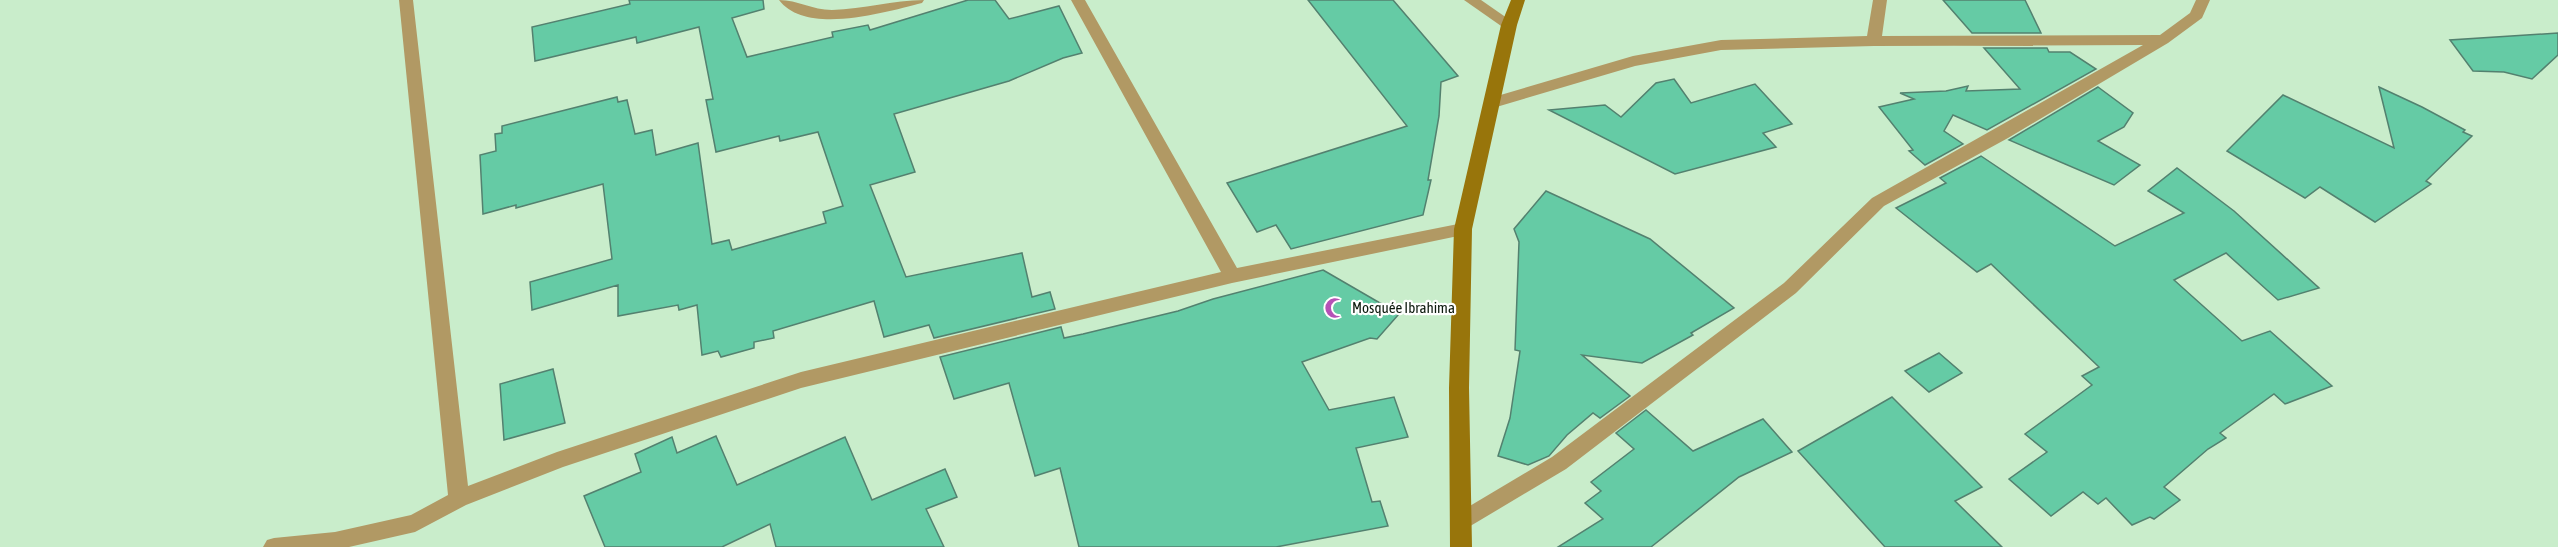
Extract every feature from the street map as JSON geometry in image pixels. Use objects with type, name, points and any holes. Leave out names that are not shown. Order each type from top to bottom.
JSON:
[{"type":"street","points":[[406,0],[459,499]]},
{"type":"street","points":[[786,0],[794,8],[826,14],[866,12],[917,0]]},
{"type":"street","points":[[1078,0],[1232,276]]},
{"type":"street","points":[[1471,0],[1509,25]]},
{"type":"street","points":[[1461,547],[1459,388],[1463,229],[1509,25],[1518,0]]},
{"type":"street","points":[[1874,41],[1880,0]]},
{"type":"street","points":[[1460,522],[1559,463],[1643,397],[1790,288],[1878,202],[2002,134],[2163,40],[2197,15],[2203,0]]},
{"type":"street","points":[[1493,103],[1633,61],[1721,45],[1874,41],[2163,40]]},
{"type":"street","points":[[274,547],[335,541],[415,523],[459,499],[557,460],[801,381],[1232,276],[1463,229]]},
{"type":"building","points":[[629,0],[763,0],[764,9],[732,18],[747,57],[833,37],[832,32],[868,25],[870,30],[968,0],[995,0],[1009,19],[1059,6],[1082,53],[1063,58],[1009,81],[894,114],[915,172],[870,185],[906,277],[1022,253],[1032,297],[1050,292],[1055,309],[934,338],[929,325],[884,337],[874,301],[773,331],[774,338],[754,342],[754,348],[721,357],[718,351],[702,355],[697,305],[679,310],[678,305],[618,316],[618,285],[532,310],[530,282],[612,259],[603,184],[516,208],[516,205],[483,214],[480,155],[496,151],[495,134],[502,133],[502,126],[617,97],[618,102],[627,100],[635,134],[652,130],[656,155],[698,143],[712,244],[729,240],[732,250],[826,223],[823,212],[843,206],[818,132],[780,141],[779,136],[716,152],[706,100],[713,99],[699,27],[637,43],[636,37],[535,61],[532,27],[630,4]]},
{"type":"building","points":[[1308,0],[1393,0],[1458,76],[1441,82],[1439,116],[1428,180],[1431,180],[1423,215],[1291,249],[1276,225],[1257,232],[1227,183],[1407,126]]},
{"type":"building","points":[[1943,0],[2025,0],[2041,33],[1972,33]]},
{"type":"building","points":[[2558,33],[2558,55],[2532,79],[2504,72],[2473,71],[2450,40]]},
{"type":"building","points":[[1984,48],[2047,48],[2049,52],[2070,52],[2096,69],[1987,130],[1953,115],[1944,131],[1963,144],[1925,165],[1909,151],[1913,150],[1879,107],[1914,99],[1900,93],[1946,91],[1968,86],[1966,91],[2020,89]]},
{"type":"building","points":[[1674,79],[1691,103],[1755,84],[1792,124],[1763,133],[1776,147],[1675,174],[1549,110],[1605,105],[1621,117],[1656,83]]},
{"type":"building","points":[[2098,87],[2133,113],[2124,127],[2098,141],[2140,165],[2114,185],[2009,140]]},
{"type":"building","points":[[2379,87],[2422,107],[2472,136],[2426,181],[2431,184],[2375,222],[2320,187],[2305,198],[2227,151],[2283,95],[2394,148]]},
{"type":"building","points":[[1981,156],[2115,246],[2184,213],[2148,191],[2177,168],[2234,211],[2319,288],[2278,300],[2226,253],[2174,280],[2242,341],[2270,331],[2332,386],[2285,404],[2274,394],[2220,433],[2226,438],[2208,449],[2164,487],[2180,500],[2154,519],[2150,517],[2132,525],[2106,498],[2098,504],[2083,492],[2051,516],[2009,479],[2047,452],[2025,434],[2092,385],[2082,376],[2099,367],[1991,264],[1977,272],[1896,208],[1946,183],[1940,178]]},
{"type":"building","points":[[1546,191],[1650,239],[1734,308],[1691,333],[1693,335],[1642,363],[1582,355],[1630,396],[1600,418],[1593,413],[1567,435],[1549,456],[1528,465],[1498,456],[1510,418],[1520,351],[1515,350],[1519,242],[1514,229]]},
{"type":"building","points":[[1323,270],[1399,314],[1377,339],[1370,338],[1302,362],[1329,410],[1394,397],[1408,437],[1356,448],[1372,502],[1380,501],[1388,526],[1276,547],[1079,547],[1060,468],[1035,476],[1009,383],[954,399],[940,357],[1061,327],[1064,338],[1083,334],[1178,311],[1213,299]]},
{"type":"building","points":[[1939,353],[1962,373],[1929,392],[1905,371]]},
{"type":"building","points":[[553,369],[565,423],[504,440],[500,384]]},
{"type":"building","points":[[1892,397],[1982,487],[1955,501],[2002,547],[1885,547],[1798,451]]},
{"type":"building","points":[[1646,410],[1693,451],[1763,419],[1792,452],[1739,477],[1651,547],[1558,547],[1603,519],[1585,503],[1601,491],[1591,482],[1634,449],[1616,433]]},
{"type":"building","points":[[716,436],[737,485],[845,437],[872,500],[945,469],[957,497],[926,509],[944,547],[776,547],[770,524],[722,547],[605,547],[584,496],[641,472],[635,454],[672,437],[677,453]]},
{"type":"place","name":"Mosquée Ibrahima","points":[[1335,308]]}]
